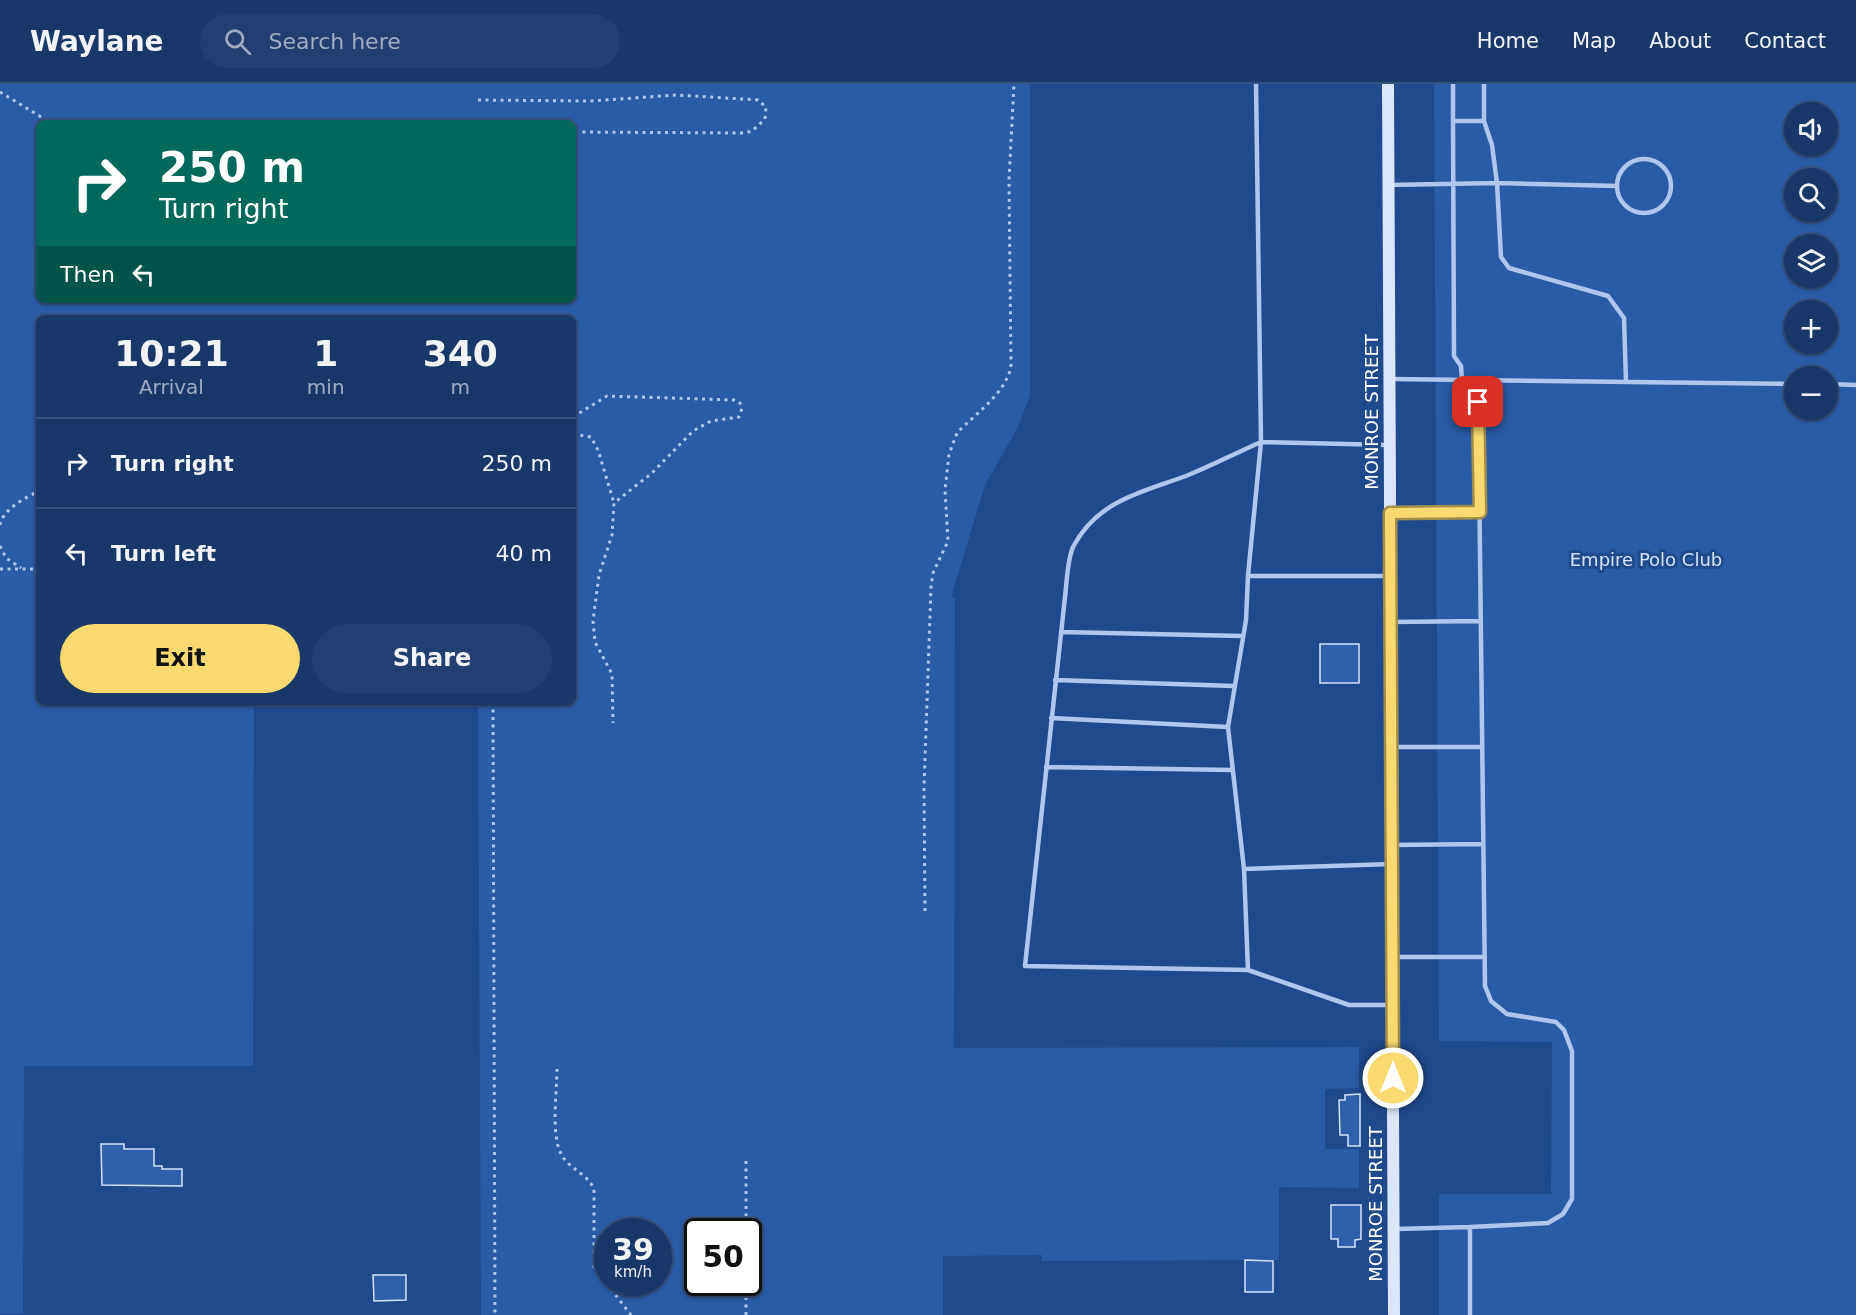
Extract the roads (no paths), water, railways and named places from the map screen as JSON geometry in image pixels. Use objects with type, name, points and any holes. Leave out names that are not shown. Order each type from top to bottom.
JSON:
[{"type":"main road","name":"MONROE STREET","points":[[1388,84],[1394,1315]]},
{"type":"lane","points":[[1248,970],[1244,868],[1231,770],[1228,727],[1242,636],[1261,442],[1256,84]]},
{"type":"lane","points":[[1454,84],[1454,356],[1461,366],[1462,380]]},
{"type":"lane","points":[[1484,84],[1484,121],[1492,145],[1497,183],[1501,257],[1509,268],[1608,296],[1624,318],[1626,382]]},
{"type":"lane","points":[[1453,121],[1484,121]]},
{"type":"lane","points":[[1644,159],[1660,165],[1667,171],[1671,187],[1665,204],[1658,210],[1639,213],[1623,204],[1617,186],[1622,170],[1628,164],[1644,159]]},
{"type":"lane","points":[[1388,185],[1497,183],[1617,186]]},
{"type":"lane","points":[[1389,379],[1784,384]]},
{"type":"lane","points":[[1394,1229],[1548,1223],[1563,1214],[1572,1199],[1572,1050],[1564,1030],[1556,1022],[1507,1014],[1491,1001],[1485,987],[1478,380]]},
{"type":"lane","points":[[1838,384],[1856,385]]},
{"type":"lane","points":[[1390,445],[1261,442],[1186,476],[1133,493],[1098,517],[1072,549],[1024,966],[1248,970],[1349,1005],[1393,1005]]},
{"type":"lane","points":[[1390,513],[1480,512]]},
{"type":"lane","points":[[1248,576],[1390,576]]},
{"type":"lane","points":[[1390,622],[1481,621]]},
{"type":"lane","points":[[1061,632],[1242,636]]},
{"type":"lane","points":[[1056,680],[1233,686]]},
{"type":"lane","points":[[1052,718],[1228,727]]},
{"type":"lane","points":[[1391,747],[1482,747]]},
{"type":"lane","points":[[1046,767],[1231,770]]},
{"type":"lane","points":[[1392,845],[1484,844]]},
{"type":"lane","points":[[1244,868],[1392,864]]},
{"type":"lane","points":[[1392,957],[1485,957]]},
{"type":"lane","points":[[1470,1227],[1470,1315]]},
{"type":"park label","name":"Empire Polo Club","points":[[1646,559]]}]
